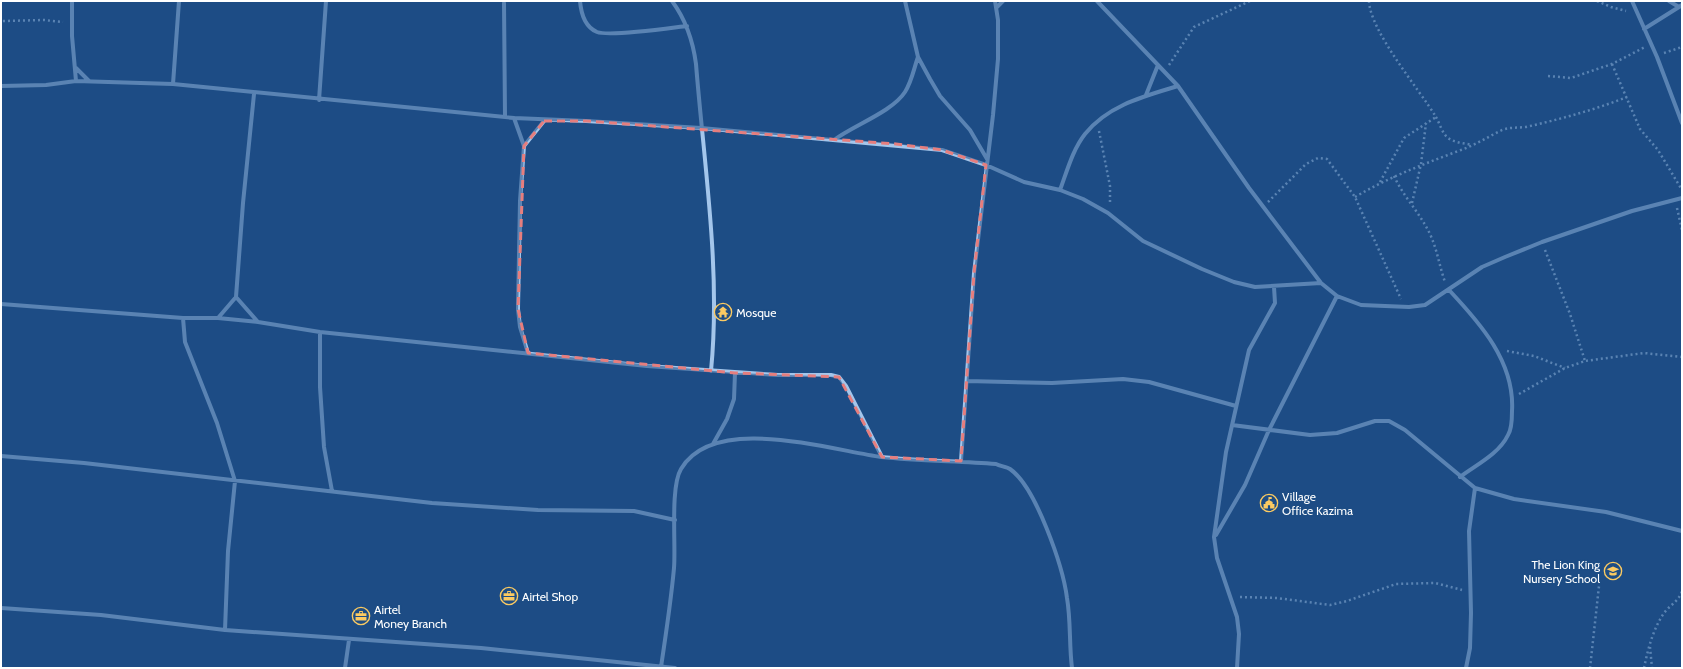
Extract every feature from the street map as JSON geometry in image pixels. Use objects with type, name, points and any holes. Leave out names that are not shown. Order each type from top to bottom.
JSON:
[{"type":"street","points":[[72,1],[76,81]]},
{"type":"street","points":[[173,84],[179,1]]},
{"type":"street","points":[[319,100],[326,1]]},
{"type":"street","points":[[580,1],[582,13],[588,26],[598,32],[617,33],[687,26]]},
{"type":"street","points":[[672,1],[687,26],[694,48],[711,232],[713,352],[711,371]]},
{"type":"street","points":[[905,1],[918,57],[940,96],[970,130],[987,159]]},
{"type":"street","points":[[961,461],[974,273],[993,115],[998,59],[997,8],[995,1]]},
{"type":"street","points":[[997,8],[1003,1]]},
{"type":"street","points":[[1097,1],[1178,86],[1263,207],[1321,283],[1337,296],[1361,305],[1404,307],[1425,305],[1482,267],[1542,242],[1632,211],[1682,198]]},
{"type":"street","points":[[1632,1],[1682,124]]},
{"type":"street","points":[[1669,1],[1680,6]]},
{"type":"street","points":[[504,3],[505,116]]},
{"type":"street","points":[[1644,29],[1680,6]]},
{"type":"street","points":[[834,140],[847,130],[891,105],[900,97],[905,91],[918,57]]},
{"type":"street","points":[[1146,95],[1158,65]]},
{"type":"street","points":[[75,68],[89,82]]},
{"type":"street","points":[[1,86],[46,85],[76,81],[173,84],[254,94],[505,116],[544,121],[586,121],[701,128],[896,144],[942,150],[986,165],[1024,182],[1060,190],[1083,199],[1108,213],[1143,241],[1202,269],[1241,284],[1255,287],[1321,283]]},
{"type":"street","points":[[1060,190],[1075,151],[1085,134],[1097,123],[1120,105],[1146,95],[1178,86]]},
{"type":"street","points":[[218,318],[236,297],[247,152],[254,94]]},
{"type":"street","points":[[514,118],[524,146],[520,201],[518,309],[520,327],[528,353]]},
{"type":"street","points":[[524,146],[544,121]]},
{"type":"street","points":[[1237,668],[1239,634],[1237,617],[1217,558],[1214,537],[1226,452],[1249,350],[1275,303],[1274,286]]},
{"type":"street","points":[[1449,290],[1479,322],[1497,349],[1508,376],[1512,398],[1512,423],[1509,435],[1490,456],[1460,477]]},
{"type":"street","points":[[1214,537],[1245,485],[1269,430],[1337,296]]},
{"type":"street","points":[[236,297],[258,322]]},
{"type":"street","points":[[1,304],[183,318],[218,318],[258,322],[320,332],[711,371],[778,376],[831,375],[839,377],[846,386],[882,457]]},
{"type":"street","points":[[183,318],[185,342],[217,423],[235,481],[228,552],[225,630]]},
{"type":"street","points":[[320,332],[320,387],[324,447],[332,491]]},
{"type":"street","points":[[713,444],[727,419],[734,399],[735,373]]},
{"type":"street","points":[[967,381],[1052,383],[1123,379],[1149,382],[1236,406]]},
{"type":"street","points":[[1232,425],[1310,435],[1330,434],[1356,428],[1375,421],[1389,421],[1404,430],[1475,488],[1514,499],[1606,512],[1682,531]]},
{"type":"street","points":[[661,667],[674,566],[676,484],[680,469],[690,458],[713,444],[732,439],[758,438],[780,440],[882,457],[996,464],[1010,469],[1025,486],[1035,504],[1062,572],[1068,600],[1072,668]]},
{"type":"street","points":[[1,456],[84,463],[432,503],[538,510],[634,511],[675,520]]},
{"type":"street","points":[[1466,668],[1470,648],[1471,593],[1469,531],[1475,488]]},
{"type":"street","points":[[1,608],[101,615],[225,630],[349,640],[480,648],[616,666],[675,668]]},
{"type":"street","points":[[345,668],[349,640]]},
{"type":"path","points":[[1164,72],[1194,27],[1250,1]]},
{"type":"path","points":[[1369,1],[1374,21],[1448,138],[1472,145]]},
{"type":"path","points":[[1597,1],[1611,7],[1636,13]]},
{"type":"path","points":[[3,21],[44,20],[72,23]]},
{"type":"path","points":[[1548,76],[1571,78],[1612,64],[1650,43]]},
{"type":"path","points":[[1656,57],[1682,47]]},
{"type":"path","points":[[1612,64],[1640,129],[1658,150],[1682,190]]},
{"type":"path","points":[[1355,197],[1380,182],[1421,164],[1472,145],[1509,128],[1523,127],[1591,111],[1627,97]]},
{"type":"path","points":[[1380,182],[1404,138],[1436,117]]},
{"type":"path","points":[[1097,123],[1110,186],[1110,203],[1108,213]]},
{"type":"path","points":[[1412,203],[1421,164],[1426,123]]},
{"type":"path","points":[[1263,207],[1306,164],[1318,158],[1327,159],[1355,197],[1404,307]]},
{"type":"path","points":[[1394,176],[1412,203],[1435,245],[1441,270],[1449,290]]},
{"type":"path","points":[[1676,199],[1682,230]]},
{"type":"path","points":[[1542,242],[1570,314],[1585,361]]},
{"type":"path","points":[[1497,349],[1534,356],[1565,368]]},
{"type":"path","points":[[1512,398],[1565,368],[1585,361],[1644,354],[1682,357]]},
{"type":"path","points":[[1231,596],[1277,598],[1330,604],[1348,602],[1396,584],[1415,582],[1435,583],[1471,593]]},
{"type":"path","points":[[1590,668],[1599,586]]},
{"type":"path","points":[[1644,668],[1649,645],[1662,616],[1678,599],[1682,591]]},
{"type":"path","points":[[1649,645],[1652,668]]},
{"type":"highlighted area","points":[[544,121],[586,121],[896,144],[942,150],[986,165],[974,273],[961,461],[882,457],[839,377],[735,373],[528,353],[518,309],[524,146]]},
{"type":"place","name":"Mosque","points":[[723,312]]},
{"type":"place","name":"Village Office Kazima","points":[[1269,503]]},
{"type":"place","name":"The Lion King Nursery School","points":[[1613,571]]},
{"type":"place","name":"Airtel Shop","points":[[509,596]]},
{"type":"place","name":"Airtel Money Branch","points":[[361,616]]}]
